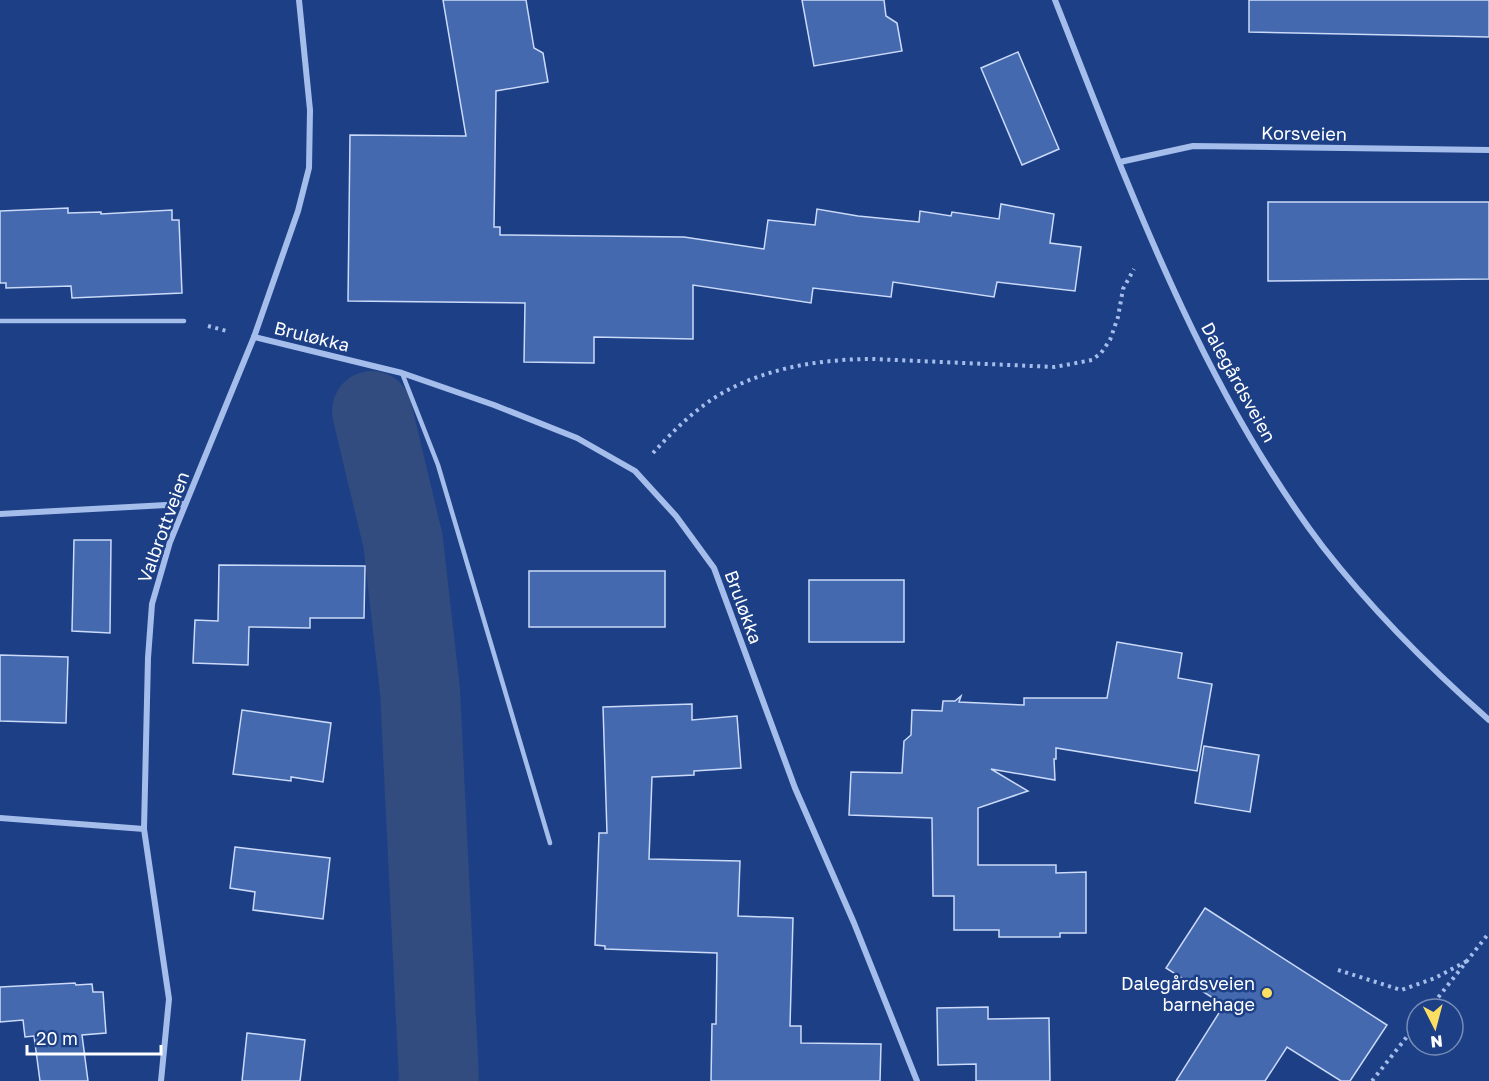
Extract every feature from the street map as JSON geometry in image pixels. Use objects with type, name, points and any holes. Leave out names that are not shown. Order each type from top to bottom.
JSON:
[{"type":"street","name":"Valbrottveien","points":[[161,1081],[170,999],[144,830],[148,658],[152,604],[170,542],[254,337],[298,211],[309,168],[310,110],[299,0]]},
{"type":"street","name":"Dalegårdsveien","points":[[1055,0],[1174,293],[1237,414],[1282,487],[1323,547],[1383,618],[1489,720]]},
{"type":"street","name":"Korsveien","points":[[1120,162],[1193,146],[1489,150]]},
{"type":"street","name":"Bruløkka","points":[[254,337],[402,373],[494,405],[578,438],[635,471],[676,516],[714,568],[795,788],[862,943],[917,1081]]},
{"type":"street","points":[[0,514],[186,504]]},
{"type":"street","points":[[0,818],[144,830]]},
{"type":"lane","points":[[0,321],[184,321]]},
{"type":"lane","points":[[402,373],[438,465],[550,843]]},
{"type":"path","points":[[635,471],[696,411],[725,391],[795,366],[845,359],[873,359],[1055,367],[1092,360],[1101,353],[1110,340],[1118,317],[1123,289],[1135,268],[1158,252]]},
{"type":"path","points":[[184,321],[254,337]]},
{"type":"path","points":[[1438,997],[1489,933]]},
{"type":"path","points":[[1338,970],[1401,990],[1435,978],[1467,961]]},
{"type":"path","points":[[1372,1081],[1405,1039]]},
{"type":"building","points":[[443,0],[526,0],[534,48],[543,53],[548,82],[496,91],[494,227],[500,227],[500,235],[684,237],[764,249],[768,220],[815,225],[817,209],[919,222],[920,211],[951,216],[952,212],[999,219],[1001,204],[1054,214],[1050,243],[1081,247],[1075,291],[997,282],[994,297],[893,282],[891,297],[813,288],[811,303],[693,285],[693,339],[594,337],[594,363],[524,362],[525,303],[348,301],[350,135],[466,136]]},
{"type":"building","points":[[802,0],[884,0],[886,16],[897,23],[902,51],[814,66]]},
{"type":"building","points":[[1249,0],[1489,0],[1489,37],[1249,32]]},
{"type":"building","points":[[1018,52],[1059,149],[1022,165],[981,68]]},
{"type":"building","points":[[1268,202],[1489,202],[1489,279],[1268,281]]},
{"type":"building","points":[[68,208],[68,213],[101,212],[101,214],[172,210],[172,220],[179,220],[182,293],[72,298],[71,286],[6,288],[6,283],[0,283],[0,211]]},
{"type":"building","points":[[74,540],[111,540],[110,633],[72,631]]},
{"type":"building","points":[[219,565],[365,566],[364,618],[310,618],[310,628],[249,627],[248,665],[193,663],[195,620],[218,621]]},
{"type":"building","points":[[529,571],[665,571],[665,627],[529,627]]},
{"type":"building","points":[[809,580],[904,580],[904,642],[809,642]]},
{"type":"building","points":[[1117,642],[1182,653],[1178,678],[1212,684],[1197,771],[1056,748],[1055,780],[991,769],[1028,791],[978,808],[978,865],[1056,865],[1056,873],[1086,872],[1086,933],[1060,933],[1060,937],[999,937],[999,930],[954,930],[954,896],[933,896],[932,818],[849,815],[851,772],[902,773],[904,741],[911,735],[912,710],[942,711],[943,701],[955,701],[961,696],[959,702],[1024,705],[1024,698],[1107,698]]},
{"type":"building","points":[[0,655],[68,657],[66,723],[0,721]]},
{"type":"building","points":[[692,704],[692,720],[737,716],[741,768],[694,771],[694,775],[652,777],[649,859],[740,861],[738,916],[793,918],[790,1026],[801,1026],[801,1043],[881,1044],[880,1081],[711,1081],[712,1024],[716,1024],[717,953],[605,949],[605,946],[595,945],[599,833],[607,833],[603,707]]},
{"type":"building","points":[[242,710],[331,723],[323,782],[291,777],[291,781],[233,774]]},
{"type":"building","points":[[1204,746],[1259,755],[1250,812],[1195,803]]},
{"type":"building","points":[[235,847],[330,858],[323,919],[253,910],[255,892],[230,888]]},
{"type":"building","points":[[1205,908],[1387,1025],[1350,1081],[1341,1081],[1287,1047],[1265,1081],[1176,1081],[1224,1005],[1166,968]]},
{"type":"building","points":[[75,983],[76,985],[92,984],[93,992],[103,992],[106,1033],[82,1035],[88,1081],[40,1081],[34,1036],[25,1037],[23,1020],[0,1022],[0,987]]},
{"type":"building","points":[[988,1007],[988,1019],[1049,1018],[1050,1081],[976,1081],[976,1064],[938,1065],[937,1008]]},
{"type":"building","points":[[247,1033],[305,1040],[300,1081],[242,1081]]},
{"type":"waterway","points":[[372,411],[403,541],[420,691],[439,1081]]},
{"type":"place","name":"Dalegårdsveien barnehage","points":[[1267,993]]}]
